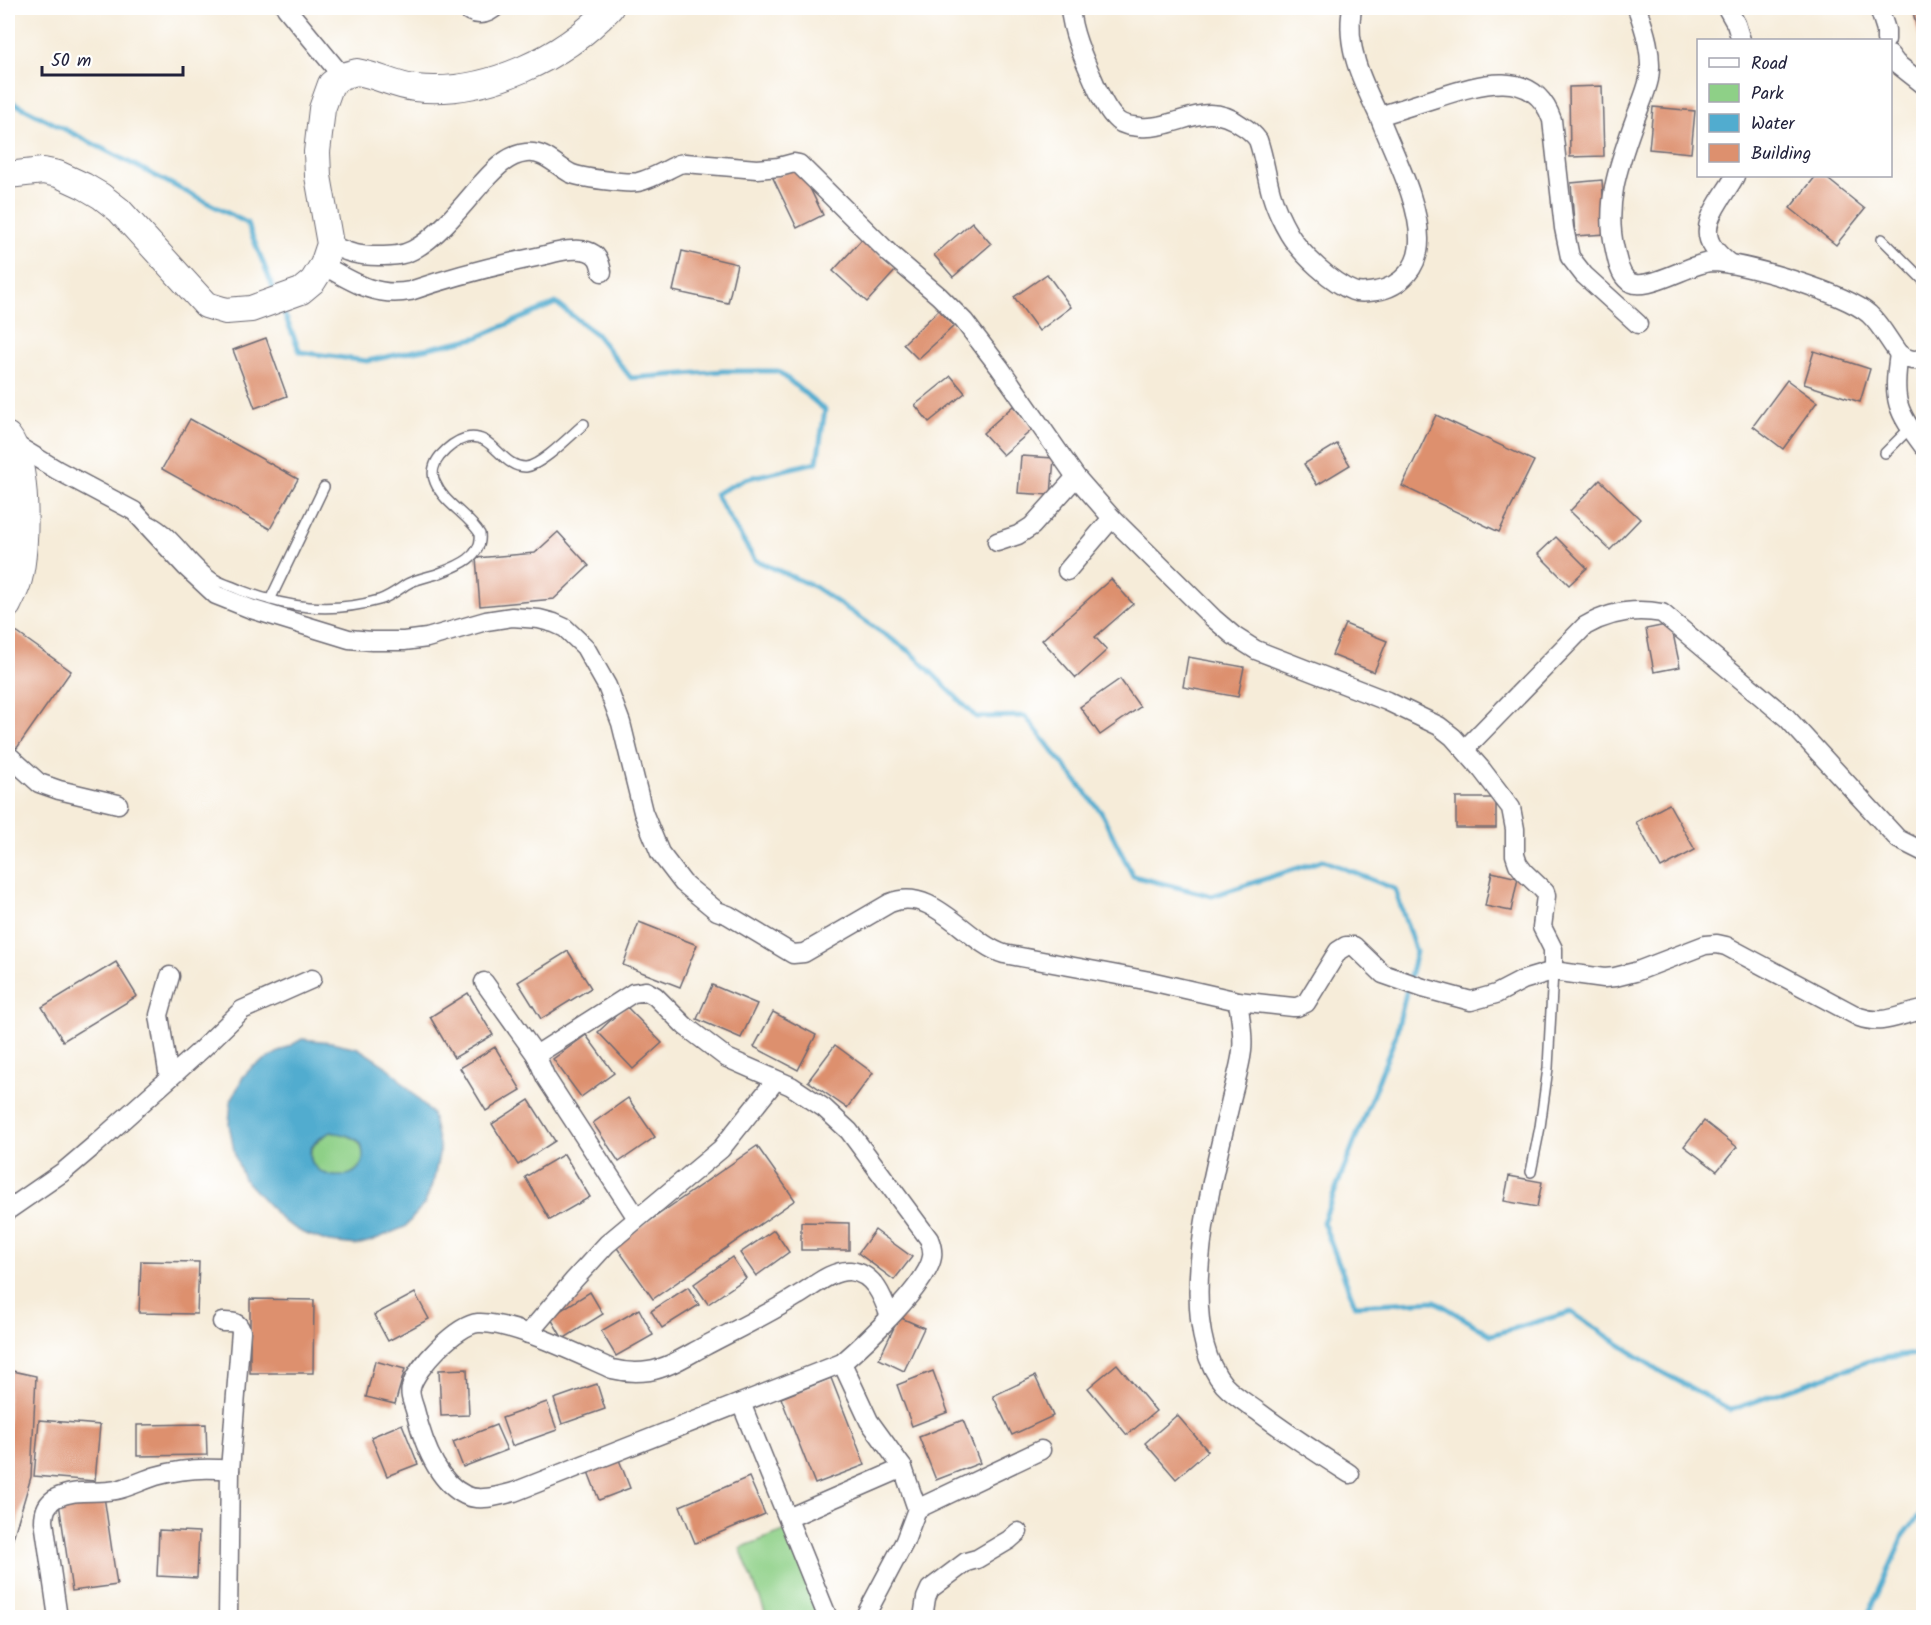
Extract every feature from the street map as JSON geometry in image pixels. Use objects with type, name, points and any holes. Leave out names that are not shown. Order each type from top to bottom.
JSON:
[{"type":"main road","points":[[8,176],[35,170],[43,171],[58,174],[84,186],[119,210],[206,306],[226,311],[251,309],[297,294],[306,288],[327,255],[317,152],[325,97],[331,84],[353,72],[416,88],[461,87],[481,83],[512,73],[549,56],[572,42],[610,8]]},
{"type":"main road","points":[[8,605],[19,581],[22,564],[20,522],[22,476],[11,440]]},
{"type":"street","points":[[286,8],[342,76]]},
{"type":"street","points":[[1070,8],[1077,42],[1087,66],[1117,120],[1132,126],[1155,128],[1209,113],[1226,116],[1253,133],[1258,140],[1271,195],[1282,221],[1300,249],[1339,284],[1355,292],[1363,293],[1388,288],[1404,279],[1411,269],[1419,244],[1415,210],[1379,116],[1355,62],[1350,41],[1352,8]]},
{"type":"street","points":[[1637,8],[1646,36],[1650,70],[1643,99],[1618,166],[1613,189],[1611,236],[1621,271],[1630,283],[1640,285],[1699,264],[1712,262],[1730,264],[1796,282],[1846,300],[1872,317],[1899,354],[1913,360],[1922,360]]},
{"type":"street","points":[[1727,8],[1741,39]]},
{"type":"street","points":[[1879,8],[1886,30],[1886,39]]},
{"type":"street","points":[[1892,58],[1923,85]]},
{"type":"street","points":[[1379,116],[1484,84],[1499,82],[1515,84],[1537,96],[1546,105],[1552,120],[1564,228],[1570,257],[1584,275],[1638,324]]},
{"type":"street","points":[[327,255],[346,252],[358,256],[391,256],[413,250],[423,244],[457,212],[496,168],[518,154],[534,153],[545,156],[571,174],[580,177],[631,183],[640,182],[685,163],[757,169],[799,164],[890,254],[964,321],[1000,368],[1076,477],[1112,518],[1196,603],[1246,645],[1416,714],[1440,726],[1464,749],[1511,808],[1515,829],[1515,855],[1518,864],[1545,892],[1542,927],[1553,949],[1553,971]]},
{"type":"street","points":[[1730,264],[1713,247],[1708,221],[1734,177]]},
{"type":"street","points":[[327,255],[361,286],[393,293],[410,291],[514,261],[572,250],[595,255],[602,272]]},
{"type":"street","points":[[1899,354],[1895,396],[1910,428],[1923,447]]},
{"type":"street","points":[[11,440],[47,465],[134,512],[216,595],[251,609],[349,639],[404,641],[428,638],[486,621],[512,617],[539,619],[565,628],[585,647],[607,686],[621,723],[644,812],[660,853],[683,883],[717,911],[728,915],[793,954],[804,953],[890,903],[905,898],[914,899],[938,910],[996,951],[1238,1001],[1293,1007],[1302,1005],[1309,999],[1338,951],[1346,946],[1354,946],[1383,974],[1471,1001],[1496,994],[1523,980],[1553,971],[1604,978],[1615,977],[1635,972],[1705,945],[1717,944],[1726,946],[1871,1022],[1923,1010]]},
{"type":"street","points":[[997,542],[1018,535],[1032,526],[1076,477]]},
{"type":"street","points":[[1067,571],[1112,518]]},
{"type":"street","points":[[1464,749],[1585,626],[1605,616],[1626,611],[1662,612],[1786,718],[1898,839],[1923,852]]},
{"type":"street","points":[[8,755],[39,783],[118,804]]},
{"type":"street","points":[[169,1078],[159,1015],[170,976]]},
{"type":"street","points":[[8,1210],[63,1172],[201,1050],[242,1010],[312,980]]},
{"type":"street","points":[[484,982],[536,1055],[546,1078],[637,1218]]},
{"type":"street","points":[[536,1055],[629,995],[646,991],[655,996],[685,1026],[727,1059],[791,1086],[838,1119],[929,1239],[932,1256],[920,1280],[890,1317],[842,1363],[514,1492],[488,1497],[466,1496],[442,1475],[431,1459],[417,1419],[411,1387],[436,1351],[460,1330],[469,1326],[478,1323],[502,1325],[625,1372],[650,1371],[678,1360],[775,1309],[836,1272],[848,1271],[865,1275],[884,1300],[890,1317]]},
{"type":"street","points":[[1238,1001],[1241,1058],[1214,1172],[1199,1276],[1198,1311],[1204,1346],[1213,1370],[1229,1390],[1296,1439],[1350,1474]]},
{"type":"street","points":[[528,1334],[607,1244],[721,1149],[776,1080]]},
{"type":"street","points":[[222,1322],[235,1322],[241,1331],[230,1470],[228,1617]]},
{"type":"street","points":[[842,1363],[869,1421],[903,1468],[917,1509],[905,1541],[864,1617]]},
{"type":"street","points":[[741,1403],[828,1617]]},
{"type":"street","points":[[917,1509],[1041,1450]]},
{"type":"street","points":[[788,1518],[903,1468]]},
{"type":"street","points":[[58,1617],[44,1521],[44,1513],[50,1503],[61,1496],[80,1492],[116,1490],[178,1471],[230,1470]]},
{"type":"street","points":[[923,1617],[930,1589],[966,1562],[976,1559],[1009,1540],[1018,1532]]},
{"type":"lane","points":[[458,8],[471,18],[480,19],[492,16],[501,8]]},
{"type":"lane","points":[[1882,239],[1923,281]]},
{"type":"lane","points":[[134,512],[167,531],[188,555],[214,578],[270,600],[311,609],[364,603],[383,599],[413,581],[460,564],[477,551],[480,534],[447,500],[436,485],[433,475],[438,458],[455,443],[475,437],[485,440],[512,464],[524,467],[540,462],[585,424]]},
{"type":"lane","points":[[1885,453],[1910,428]]},
{"type":"lane","points":[[270,600],[324,487]]},
{"type":"lane","points":[[1531,1172],[1548,1068],[1553,971]]},
{"type":"green space","points":[[331,1132],[349,1136],[360,1145],[363,1153],[362,1162],[350,1174],[339,1177],[328,1175],[318,1170],[312,1162],[311,1152],[317,1142]]},
{"type":"green space","points":[[789,1529],[823,1617],[767,1617],[740,1548]]},
{"type":"water","points":[[302,1039],[358,1048],[390,1069],[432,1114],[440,1149],[434,1179],[425,1203],[405,1227],[357,1245],[329,1242],[303,1233],[284,1222],[244,1179],[235,1156],[229,1124],[231,1101],[243,1077],[252,1067]],"holes":[[[331,1132],[348,1135],[361,1144],[363,1158],[358,1169],[353,1173],[334,1176],[313,1165],[310,1154],[314,1143]]]},
{"type":"building","points":[[1912,8],[1924,8],[1924,44],[1921,45]]},
{"type":"building","points":[[1602,86],[1604,156],[1570,157],[1569,87]]},
{"type":"building","points":[[1653,107],[1695,111],[1691,153],[1649,149]]},
{"type":"building","points":[[799,166],[823,215],[797,228],[773,178]]},
{"type":"building","points":[[1815,177],[1825,177],[1865,209],[1836,245],[1790,208]]},
{"type":"building","points":[[1602,180],[1606,234],[1575,236],[1571,183]]},
{"type":"building","points":[[972,222],[991,244],[953,277],[934,255]]},
{"type":"building","points":[[862,239],[896,270],[867,302],[833,271]]},
{"type":"building","points":[[682,251],[737,264],[728,303],[673,291]]},
{"type":"building","points":[[1047,274],[1071,307],[1039,331],[1014,297]]},
{"type":"building","points":[[939,310],[954,326],[918,359],[903,344]]},
{"type":"building","points":[[266,338],[287,396],[255,408],[233,350]]},
{"type":"building","points":[[1814,351],[1870,369],[1860,402],[1804,384]]},
{"type":"building","points":[[951,376],[965,393],[929,422],[915,405]]},
{"type":"building","points":[[1787,380],[1817,402],[1783,449],[1753,426]]},
{"type":"building","points":[[1013,406],[1033,429],[1003,455],[983,433]]},
{"type":"building","points":[[1436,415],[1534,461],[1499,532],[1402,486]]},
{"type":"building","points":[[190,419],[298,479],[270,529],[162,469]]},
{"type":"building","points":[[1337,444],[1350,465],[1317,485],[1304,464]]},
{"type":"building","points":[[1021,456],[1054,458],[1051,495],[1018,493]]},
{"type":"building","points":[[1600,480],[1640,519],[1610,550],[1570,511]]},
{"type":"building","points":[[558,532],[589,566],[554,599],[480,606],[476,558],[535,553]]},
{"type":"building","points":[[1556,537],[1587,568],[1569,585],[1538,554]]},
{"type":"building","points":[[1111,579],[1133,604],[1095,637],[1107,650],[1076,678],[1042,640]]},
{"type":"building","points":[[1345,624],[1387,641],[1374,672],[1332,655]]},
{"type":"building","points":[[1671,624],[1680,667],[1654,672],[1646,629]]},
{"type":"building","points":[[12,629],[71,671],[17,748],[8,741],[8,712],[10,709],[8,707],[8,635]]},
{"type":"building","points":[[1188,657],[1244,667],[1238,697],[1183,687]]},
{"type":"building","points":[[1120,679],[1140,707],[1100,735],[1080,707]]},
{"type":"building","points":[[1456,798],[1496,798],[1496,828],[1456,828]]},
{"type":"building","points":[[1669,804],[1695,850],[1661,868],[1636,822]]},
{"type":"building","points":[[1492,872],[1518,878],[1511,911],[1485,906]]},
{"type":"building","points":[[639,922],[697,945],[680,987],[623,965]]},
{"type":"building","points":[[568,951],[591,988],[541,1019],[518,982]]},
{"type":"building","points":[[116,962],[137,996],[63,1041],[42,1007]]},
{"type":"building","points":[[712,985],[757,1004],[741,1038],[697,1019]]},
{"type":"building","points":[[468,993],[493,1035],[454,1058],[430,1017]]},
{"type":"building","points":[[626,1006],[662,1043],[633,1069],[598,1032]]},
{"type":"building","points":[[773,1012],[816,1035],[798,1070],[754,1047]]},
{"type":"building","points":[[586,1035],[614,1073],[581,1097],[553,1059]]},
{"type":"building","points":[[835,1045],[873,1073],[847,1108],[808,1081]]},
{"type":"building","points":[[495,1047],[521,1090],[486,1111],[460,1068]]},
{"type":"building","points":[[628,1098],[655,1137],[619,1162],[593,1123]]},
{"type":"building","points":[[529,1100],[555,1141],[518,1165],[492,1124]]},
{"type":"building","points":[[1704,1121],[1737,1147],[1717,1171],[1684,1146]]},
{"type":"building","points":[[757,1146],[795,1200],[653,1299],[615,1245]]},
{"type":"building","points":[[564,1154],[590,1197],[550,1220],[525,1177]]},
{"type":"building","points":[[1509,1176],[1542,1182],[1537,1207],[1504,1201]]},
{"type":"building","points":[[801,1222],[849,1223],[849,1250],[801,1250]]},
{"type":"building","points":[[774,1230],[789,1252],[756,1276],[740,1253]]},
{"type":"building","points":[[875,1230],[912,1257],[894,1280],[858,1253]]},
{"type":"building","points":[[732,1257],[746,1278],[708,1304],[694,1284]]},
{"type":"building","points":[[141,1261],[199,1262],[197,1314],[139,1313]]},
{"type":"building","points":[[688,1287],[699,1305],[662,1328],[651,1311]]},
{"type":"building","points":[[590,1292],[603,1314],[563,1339],[550,1317]]},
{"type":"building","points":[[415,1293],[429,1319],[388,1341],[374,1315]]},
{"type":"building","points":[[250,1299],[314,1300],[313,1373],[250,1373]]},
{"type":"building","points":[[639,1309],[653,1335],[616,1356],[601,1331]]},
{"type":"building","points":[[899,1317],[924,1328],[904,1371],[879,1359]]},
{"type":"building","points":[[375,1361],[405,1369],[395,1404],[366,1397]]},
{"type":"building","points":[[1117,1364],[1156,1411],[1127,1435],[1088,1388]]},
{"type":"building","points":[[467,1369],[469,1415],[441,1416],[439,1370]]},
{"type":"building","points":[[8,1370],[36,1376],[31,1477],[8,1552]]},
{"type":"building","points":[[933,1371],[948,1412],[912,1426],[897,1385]]},
{"type":"building","points":[[1035,1376],[1053,1416],[1012,1435],[993,1396]]},
{"type":"building","points":[[831,1378],[865,1465],[815,1484],[781,1398]]},
{"type":"building","points":[[597,1384],[605,1409],[562,1424],[554,1399]]},
{"type":"building","points":[[547,1402],[557,1430],[512,1446],[502,1418]]},
{"type":"building","points":[[1177,1415],[1208,1451],[1176,1479],[1145,1443]]},
{"type":"building","points":[[39,1420],[100,1425],[95,1481],[34,1476]]},
{"type":"building","points":[[963,1420],[980,1463],[936,1480],[919,1437]]},
{"type":"building","points":[[206,1424],[207,1455],[137,1456],[137,1425]]},
{"type":"building","points":[[402,1424],[418,1464],[387,1476],[371,1437]]},
{"type":"building","points":[[496,1425],[507,1450],[463,1467],[453,1442]]},
{"type":"building","points":[[618,1457],[630,1488],[599,1500],[587,1469]]},
{"type":"building","points":[[749,1477],[765,1514],[695,1543],[680,1506]]},
{"type":"building","points":[[104,1496],[117,1585],[72,1591],[59,1503]]},
{"type":"building","points":[[159,1530],[199,1532],[197,1578],[157,1576]]},
{"type":"waterway","points":[[8,100],[247,223],[275,292]]},
{"type":"waterway","points":[[281,306],[300,352],[367,361],[476,338],[556,303],[596,334],[631,378],[724,371],[778,371],[825,410],[817,462],[745,479],[715,494],[755,560],[815,587],[912,653],[976,717],[1025,716],[1101,812],[1133,876],[1212,896],[1323,860],[1395,889],[1416,952],[1395,1038],[1323,1222],[1355,1305],[1435,1301],[1491,1335],[1571,1312],[1658,1370],[1731,1410],[1875,1359],[1924,1353]]},
{"type":"waterway","points":[[1867,1618],[1904,1535],[1924,1509]]}]
